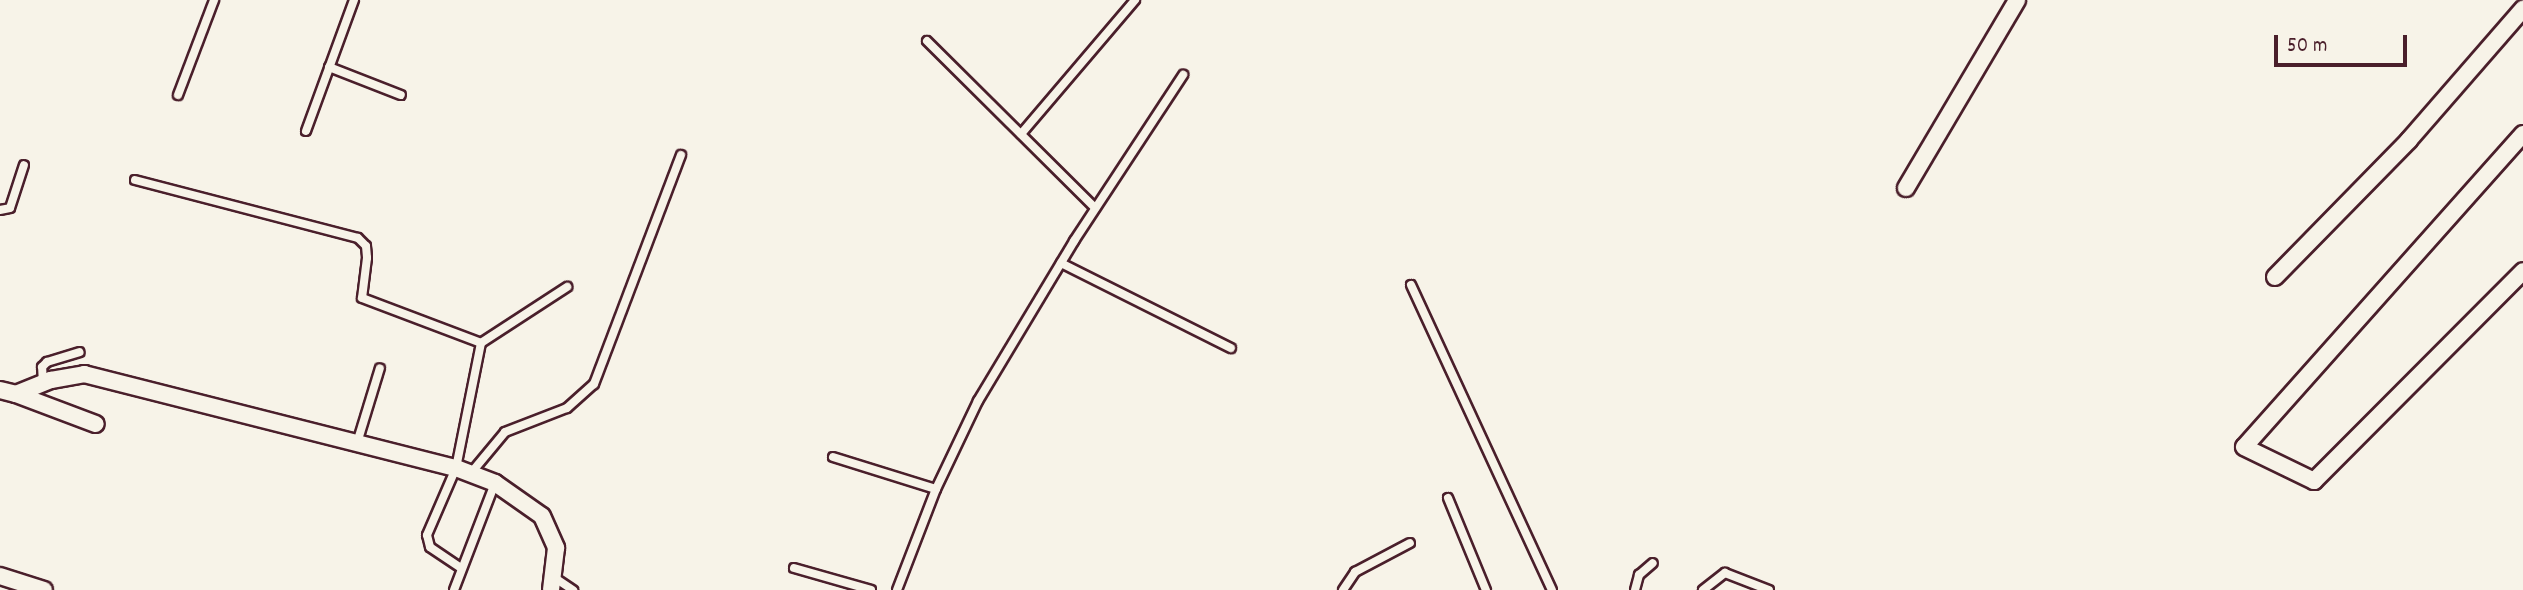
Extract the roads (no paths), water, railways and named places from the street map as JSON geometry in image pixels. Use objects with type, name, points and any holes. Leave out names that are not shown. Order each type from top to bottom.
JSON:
[{"type":"street","points":[[1906,188],[2017,0]]},
{"type":"street","points":[[2275,277],[2409,139],[2523,9]]},
{"type":"street","points":[[2523,134],[2244,447],[2314,481],[2523,271]]},
{"type":"street","points":[[16,394],[84,374],[463,471],[495,483],[541,516],[556,548],[553,584]]},
{"type":"street","points":[[0,390],[96,424]]},
{"type":"street","points":[[0,576],[44,590]]},
{"type":"lane","points":[[178,95],[214,0]]},
{"type":"lane","points":[[306,131],[354,0]]},
{"type":"lane","points":[[1021,134],[1135,0]]},
{"type":"lane","points":[[927,41],[1095,208]]},
{"type":"lane","points":[[330,67],[401,94]]},
{"type":"lane","points":[[897,590],[936,489],[978,401],[1060,263],[1183,75]]},
{"type":"lane","points":[[463,471],[505,432],[567,408],[594,384],[681,155]]},
{"type":"lane","points":[[0,210],[10,208],[23,165]]},
{"type":"lane","points":[[135,180],[358,239],[366,246],[367,258],[362,298],[481,343]]},
{"type":"lane","points":[[1060,263],[1231,348]]},
{"type":"lane","points":[[1411,285],[1552,590]]},
{"type":"lane","points":[[461,568],[427,542],[463,471],[481,343],[567,287]]},
{"type":"lane","points":[[43,384],[42,367],[47,362],[79,352]]},
{"type":"lane","points":[[357,443],[380,368]]},
{"type":"lane","points":[[833,457],[936,489]]},
{"type":"lane","points":[[454,590],[495,483]]},
{"type":"lane","points":[[1448,498],[1486,590]]},
{"type":"lane","points":[[1343,590],[1355,572],[1410,543]]},
{"type":"lane","points":[[1635,590],[1639,575],[1653,563]]},
{"type":"lane","points":[[794,568],[871,590]]},
{"type":"lane","points":[[1703,590],[1725,573],[1769,590]]},
{"type":"lane","points":[[553,584],[573,590]]}]
